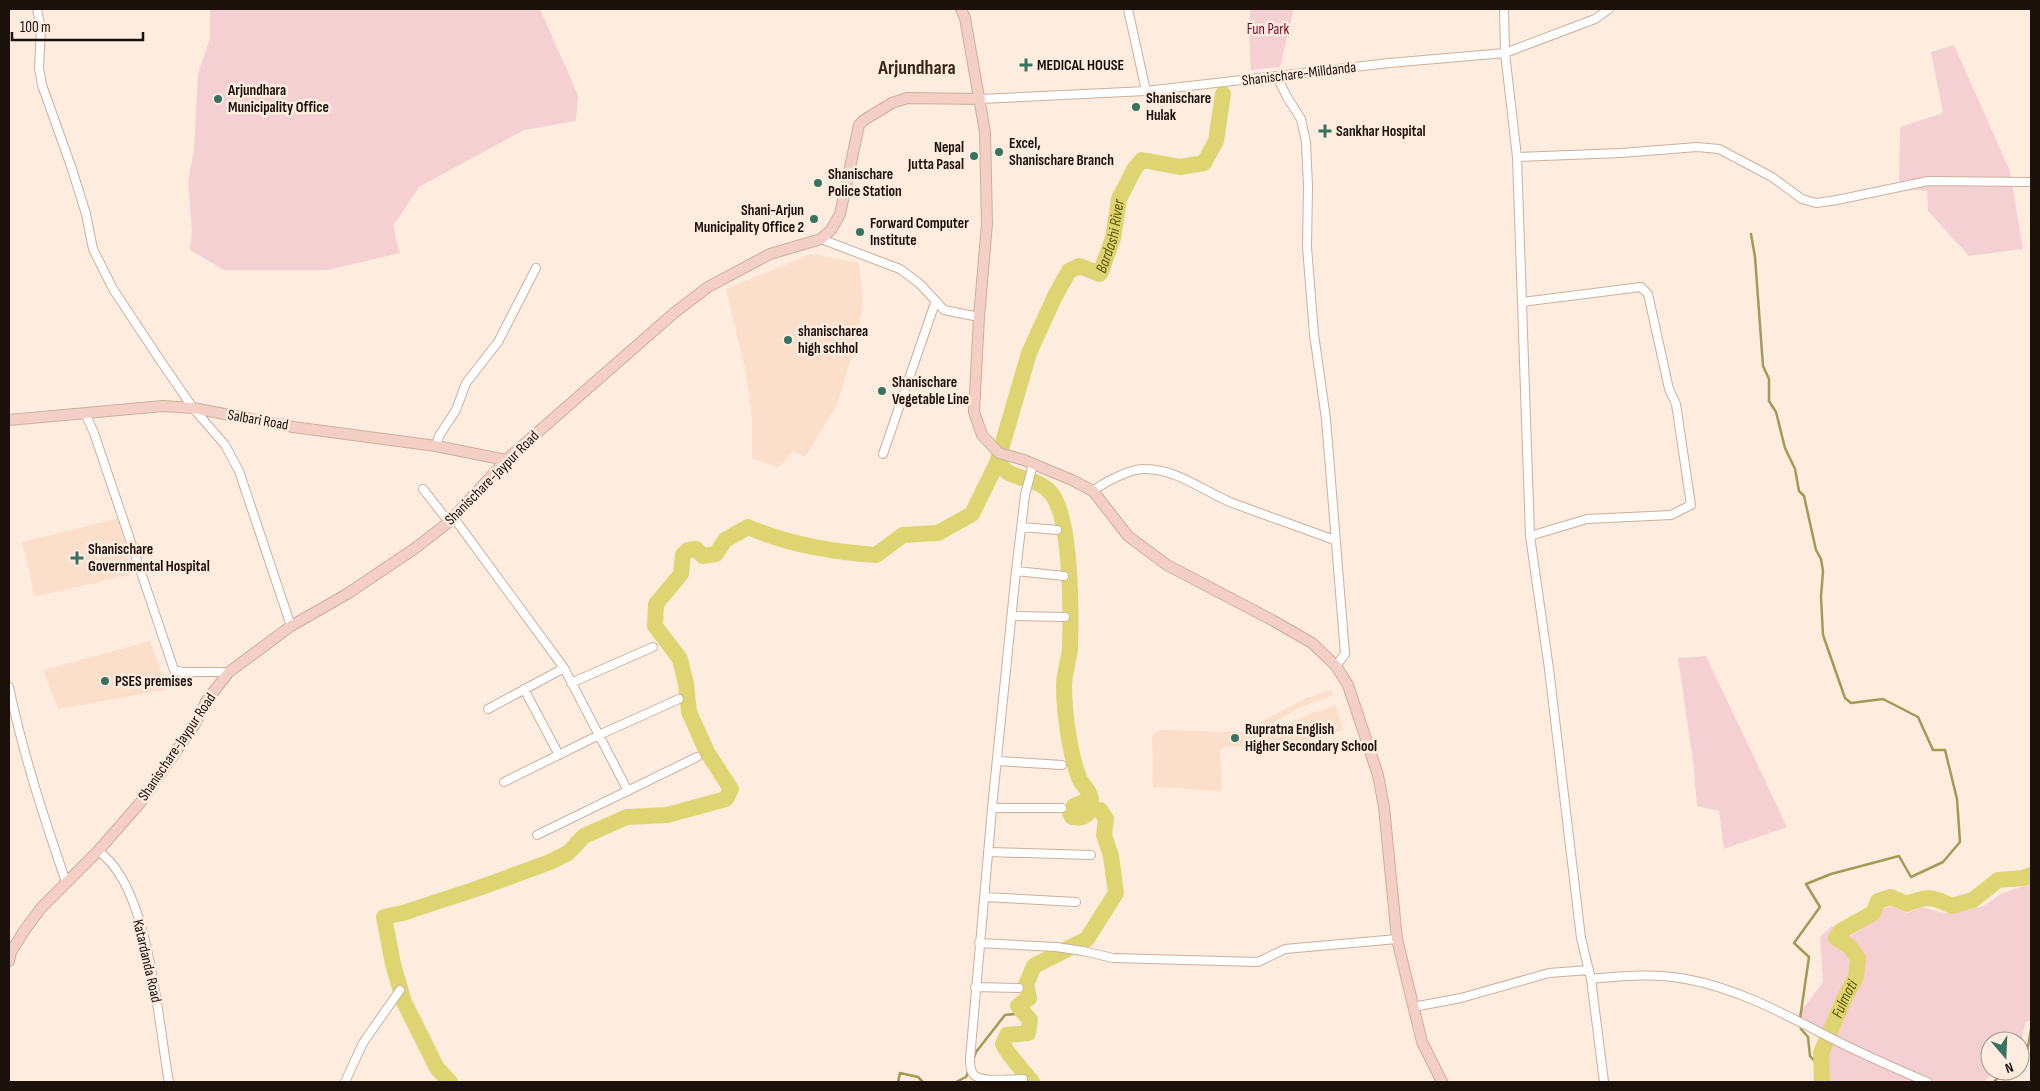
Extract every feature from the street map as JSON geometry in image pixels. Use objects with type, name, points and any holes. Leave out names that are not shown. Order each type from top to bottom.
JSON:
[{"type":"street","points":[[37,9],[41,29],[39,68],[42,85],[86,214],[93,249],[113,288],[193,408],[225,444],[239,471],[291,626]]},
{"type":"street","points":[[1128,9],[1146,91]]},
{"type":"street","points":[[1504,9],[1505,53],[1517,157],[1530,536],[1550,678],[1581,938],[1591,979],[1604,1082]]},
{"type":"street","name":"Shanischare-Milldanda","points":[[980,99],[1146,91],[1389,63],[1505,53],[1594,19],[1610,9]]},
{"type":"street","points":[[965,12],[985,132],[987,224],[979,317],[974,412],[982,435],[999,453],[1033,464],[1093,491],[1128,536],[1167,565],[1312,643],[1336,666],[1348,685],[1378,774],[1384,807],[1398,940],[1412,1007],[1422,1042],[1442,1082]]},
{"type":"street","points":[[1277,77],[1286,97],[1301,120],[1306,142],[1308,187],[1307,247],[1314,334],[1326,419],[1344,654],[1336,666]]},
{"type":"street","points":[[979,317],[944,310],[920,284],[900,269],[821,239],[831,230],[840,214],[860,126],[864,120],[892,103],[907,98],[980,99]]},
{"type":"street","points":[[1517,157],[1621,153],[1697,147],[1718,149],[1772,177],[1802,199],[1816,202],[1837,200],[1928,181],[2031,182]]},
{"type":"street","name":"Shanischare-Jaypur Road","points":[[9,961],[11,952],[41,908],[98,851],[140,803],[195,724],[207,700],[229,672],[291,626],[347,594],[414,549],[451,520],[506,460],[674,313],[708,287],[770,254],[821,239]]},
{"type":"street","points":[[436,446],[439,436],[456,410],[466,383],[498,342],[536,268]]},
{"type":"street","points":[[1522,302],[1641,287],[1648,294],[1669,389],[1676,404],[1691,506],[1671,515],[1587,519],[1530,536]]},
{"type":"street","points":[[883,454],[936,302]]},
{"type":"street","name":"Salbari Road","points":[[9,420],[163,406],[193,408],[293,427],[436,446],[506,460]]},
{"type":"street","points":[[85,413],[94,433],[174,670],[182,672],[229,672]]},
{"type":"street","points":[[1023,1079],[982,1079],[974,1075],[970,1068],[979,943],[1016,571],[1028,481],[1033,464]]},
{"type":"street","points":[[1093,491],[1100,485],[1141,468],[1154,469],[1182,478],[1228,501],[1334,540]]},
{"type":"street","points":[[423,489],[451,520],[564,668],[628,791]]},
{"type":"street","points":[[1022,528],[1057,530]]},
{"type":"street","points":[[1016,571],[1064,576]]},
{"type":"street","points":[[1013,616],[1064,617]]},
{"type":"street","points":[[571,683],[652,647]]},
{"type":"street","points":[[488,709],[564,668]]},
{"type":"street","points":[[9,687],[20,737],[38,801],[66,882]]},
{"type":"street","points":[[524,689],[559,755]]},
{"type":"street","points":[[504,782],[599,735],[678,699]]},
{"type":"street","points":[[537,835],[697,757]]},
{"type":"street","points":[[998,760],[1062,765]]},
{"type":"street","points":[[992,808],[1062,808]]},
{"type":"street","name":"Katardanda Road","points":[[98,851],[107,857],[126,886],[144,930],[157,998],[169,1082]]},
{"type":"street","points":[[988,852],[1091,855]]},
{"type":"street","points":[[984,897],[1076,902]]},
{"type":"street","points":[[979,943],[1056,947],[1113,958],[1258,962],[1285,949],[1398,940]]},
{"type":"street","points":[[1412,1007],[1468,997],[1549,973],[1589,970]]},
{"type":"street","points":[[1591,979],[1636,974],[1685,979],[1727,989],[1927,1082]]},
{"type":"street","points":[[975,987],[1019,988]]},
{"type":"street","points":[[346,1082],[363,1043],[400,990]]},
{"type":"shaded area","points":[[811,254],[859,263],[863,300],[858,335],[837,405],[805,457],[793,451],[778,468],[752,458],[752,420],[745,368],[726,289]]},
{"type":"shaded area","name":"Shanischare Governmental Hospital","points":[[119,518],[132,574],[35,597],[22,542]]},
{"type":"shaded area","name":"PSES premises","points":[[150,641],[165,690],[58,709],[43,670]]},
{"type":"shaded area","name":"Rupratna English Higher Secondary School","points":[[1332,690],[1333,695],[1298,708],[1273,723],[1277,731],[1295,720],[1336,705],[1343,730],[1309,741],[1265,748],[1229,746],[1220,750],[1222,791],[1153,787],[1152,735],[1160,730],[1241,732],[1306,698]]},
{"type":"green space","points":[[210,9],[540,9],[578,95],[576,121],[524,130],[419,187],[393,226],[400,253],[328,270],[224,270],[190,250],[192,231],[188,182],[194,150],[198,74],[210,38]]},
{"type":"green space","name":"Fun Park","points":[[1250,9],[1294,9],[1280,67],[1251,70]]},
{"type":"green space","points":[[1954,45],[2010,171],[2023,249],[1969,256],[1928,211],[1927,191],[1899,188],[1900,127],[1943,113],[1931,52]]},
{"type":"green space","points":[[1706,656],[1787,827],[1724,849],[1719,811],[1697,806],[1693,761],[1678,658]]},
{"type":"green space","points":[[2031,884],[2031,1020],[2026,1022],[2024,1031],[1980,1031],[1980,1081],[1984,1082],[1823,1082],[1825,1052],[1831,1040],[1798,1015],[1823,982],[1820,937],[1832,926],[1850,936],[1877,919],[1883,909],[1891,906],[1907,913],[1921,907],[1949,914],[1984,906],[2002,893]]},
{"type":"waterway","name":"Bardashi River","points":[[450,1082],[437,1068],[404,1002],[393,964],[384,917],[403,913],[479,888],[550,862],[568,853],[584,836],[627,817],[667,815],[726,799],[731,789],[707,752],[689,712],[686,684],[680,659],[655,626],[656,604],[681,574],[683,555],[688,550],[696,549],[703,556],[716,554],[725,540],[748,527],[779,539],[810,547],[876,555],[903,535],[938,533],[972,514],[997,463],[1029,353],[1055,296],[1069,271],[1079,266],[1100,274],[1113,238],[1119,199],[1135,168],[1142,160],[1180,167],[1204,163],[1216,141],[1223,94]]},
{"type":"waterway","points":[[1751,234],[1755,257],[1763,366],[1769,379],[1769,401],[1776,412],[1785,448],[1795,469],[1799,491],[1804,496],[1816,550],[1821,559],[1823,571],[1821,597],[1823,635],[1845,698],[1851,703],[1883,699],[1918,717],[1933,750],[1945,750],[1957,799],[1960,842],[1943,862],[1911,877],[1899,856],[1831,874],[1806,884],[1820,907],[1794,943],[1809,957],[1800,1019]]},
{"type":"waterway","points":[[997,463],[1009,473],[1046,488],[1057,504],[1063,521],[1070,590],[1070,648],[1064,681],[1065,708],[1068,734],[1076,770],[1091,799],[1074,806],[1070,813],[1072,817],[1078,818],[1085,816],[1091,809],[1100,810],[1106,819],[1104,835],[1111,856],[1116,893],[1087,939],[1034,966],[1026,985],[1029,998],[1018,1006],[1030,1020],[1028,1033],[1007,1035],[1003,1044],[1012,1059],[1032,1082]]},
{"type":"waterway","name":"Fulmati","points":[[1822,1082],[1821,1053],[1845,997],[1856,977],[1858,958],[1849,946],[1836,938],[1841,931],[1873,913],[1878,901],[1891,897],[1907,904],[1920,899],[1930,898],[1952,906],[1973,900],[1998,880],[2023,878],[2031,875]]},
{"type":"waterway","points":[[973,1060],[976,1052],[1005,1015],[1024,1013]]},
{"type":"waterway","points":[[1800,1024],[1801,1029],[1808,1037],[1810,1056],[1821,1068],[1818,1082]]},
{"type":"waterway","points":[[2030,1035],[2031,1029]]},
{"type":"waterway","points":[[956,1082],[966,1077],[969,1070]]},
{"type":"waterway","points":[[898,1082],[900,1073],[918,1077],[923,1082]]},
{"type":"place","name":"MEDICAL HOUSE","points":[[1026,65]]},
{"type":"place","name":"Arjundhara Municipality Office","points":[[218,99]]},
{"type":"place","name":"Shanischare Hulak","points":[[1136,107]]},
{"type":"place","name":"Sankhar Hospital","points":[[1325,131]]},
{"type":"place","name":"Excel, Shanischare Branch","points":[[999,152]]},
{"type":"place","name":"Nepal Jutta Pasal","points":[[974,156]]},
{"type":"place","name":"Shanischare Police Station","points":[[818,183]]},
{"type":"place","name":"Shani-Arjun Municipality Office 2","points":[[814,219]]},
{"type":"place","name":"Forward Computer Institute","points":[[860,232]]},
{"type":"place","name":"shanischarea high schhol","points":[[788,340]]},
{"type":"place","name":"Shanischare Vegetable Line","points":[[882,391]]},
{"type":"place","name":"Shanischare Governmental Hospital","points":[[77,558]]},
{"type":"place","name":"PSES premises","points":[[105,681]]},
{"type":"place","name":"Rupratna English Higher Secondary School","points":[[1235,738]]},
{"type":"district","name":"Arjundhara","points":[[917,68]]}]
